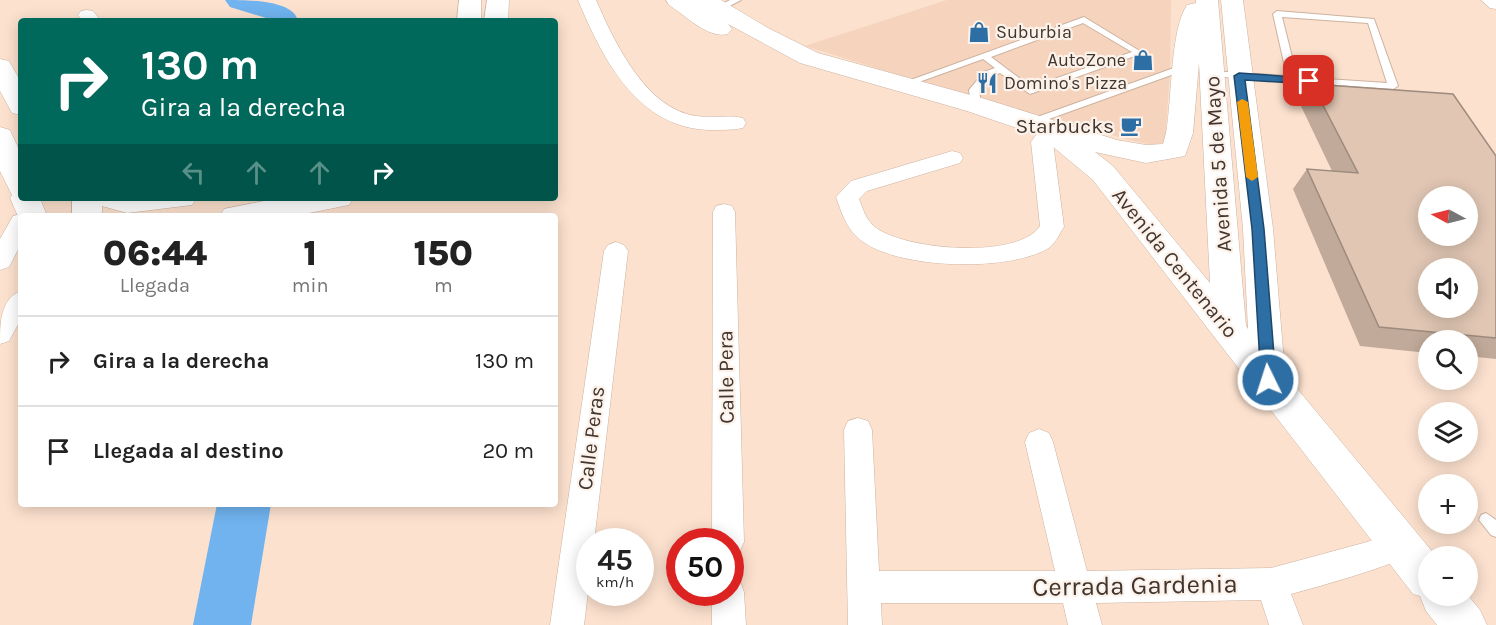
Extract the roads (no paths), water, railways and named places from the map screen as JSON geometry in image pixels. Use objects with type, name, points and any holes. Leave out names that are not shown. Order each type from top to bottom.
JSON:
[{"type":"main road","points":[[469,18],[470,0]]},
{"type":"main road","points":[[496,18],[498,0]]},
{"type":"main road","points":[[1049,136],[1135,153],[1158,155],[1175,150],[1182,130],[1212,72],[1194,12],[1199,0]]},
{"type":"main road","name":"Avenida 5 de Mayo","points":[[1207,0],[1229,329]]},
{"type":"main road","name":"Avenida 5 de Mayo","points":[[1233,0],[1212,72],[1258,229],[1268,380]]},
{"type":"main road","name":"Avenida Centenario","points":[[705,5],[809,58],[976,105],[1049,136],[1103,173],[1418,566]]},
{"type":"main road","name":"Avenida Centenario","points":[[705,5],[743,44],[799,72],[844,87],[968,119],[1049,136]]},
{"type":"main road","points":[[0,66],[18,100]]},
{"type":"main road","points":[[0,136],[18,188]]},
{"type":"main road","points":[[120,201],[127,203],[157,201]]},
{"type":"main road","points":[[252,213],[322,201]]},
{"type":"main road","points":[[1449,606],[1465,625]]},
{"type":"street","points":[[587,0],[599,30],[629,76],[656,106],[679,119],[712,124],[736,123]]},
{"type":"street","points":[[1490,0],[1496,4]]},
{"type":"street","points":[[952,158],[859,186],[847,197],[854,217],[868,235],[905,250],[965,257],[1013,253],[1041,241],[1052,227],[1049,136]]},
{"type":"street","name":"Calle Pera","points":[[724,212],[728,528]]},
{"type":"street","points":[[0,261],[18,223]]},
{"type":"street","name":"Calle Peras","points":[[567,625],[616,251]]},
{"type":"street","points":[[0,334],[18,305]]},
{"type":"street","points":[[858,430],[865,625]]},
{"type":"street","points":[[1039,442],[1085,625]]},
{"type":"street","name":"Cerrada Gardenia","points":[[864,586],[1077,587],[1271,584],[1367,558],[1400,544]]},
{"type":"street","points":[[1271,584],[1286,625]]},
{"type":"street","points":[[728,606],[729,625]]},
{"type":"lane","points":[[1049,136],[1212,72],[1293,80],[1393,86],[1371,21],[1277,14],[1293,80]]},
{"type":"lane","points":[[902,85],[1084,20],[1139,53],[1030,91],[984,56]]},
{"type":"lane","points":[[976,105],[974,90],[987,74],[1002,69]]},
{"type":"lane","points":[[1496,521],[1486,520],[1496,530]]},
{"type":"waterway","points":[[241,0],[281,13],[282,18]]},
{"type":"waterway","points":[[222,625],[243,507]]},
{"type":"place","name":"Suburbia","points":[[979,32]]},
{"type":"place","name":"AutoZone","points":[[1143,60]]},
{"type":"place","name":"Domino's Pizza","points":[[987,83]]},
{"type":"place","name":"Starbucks","points":[[1131,126]]}]
